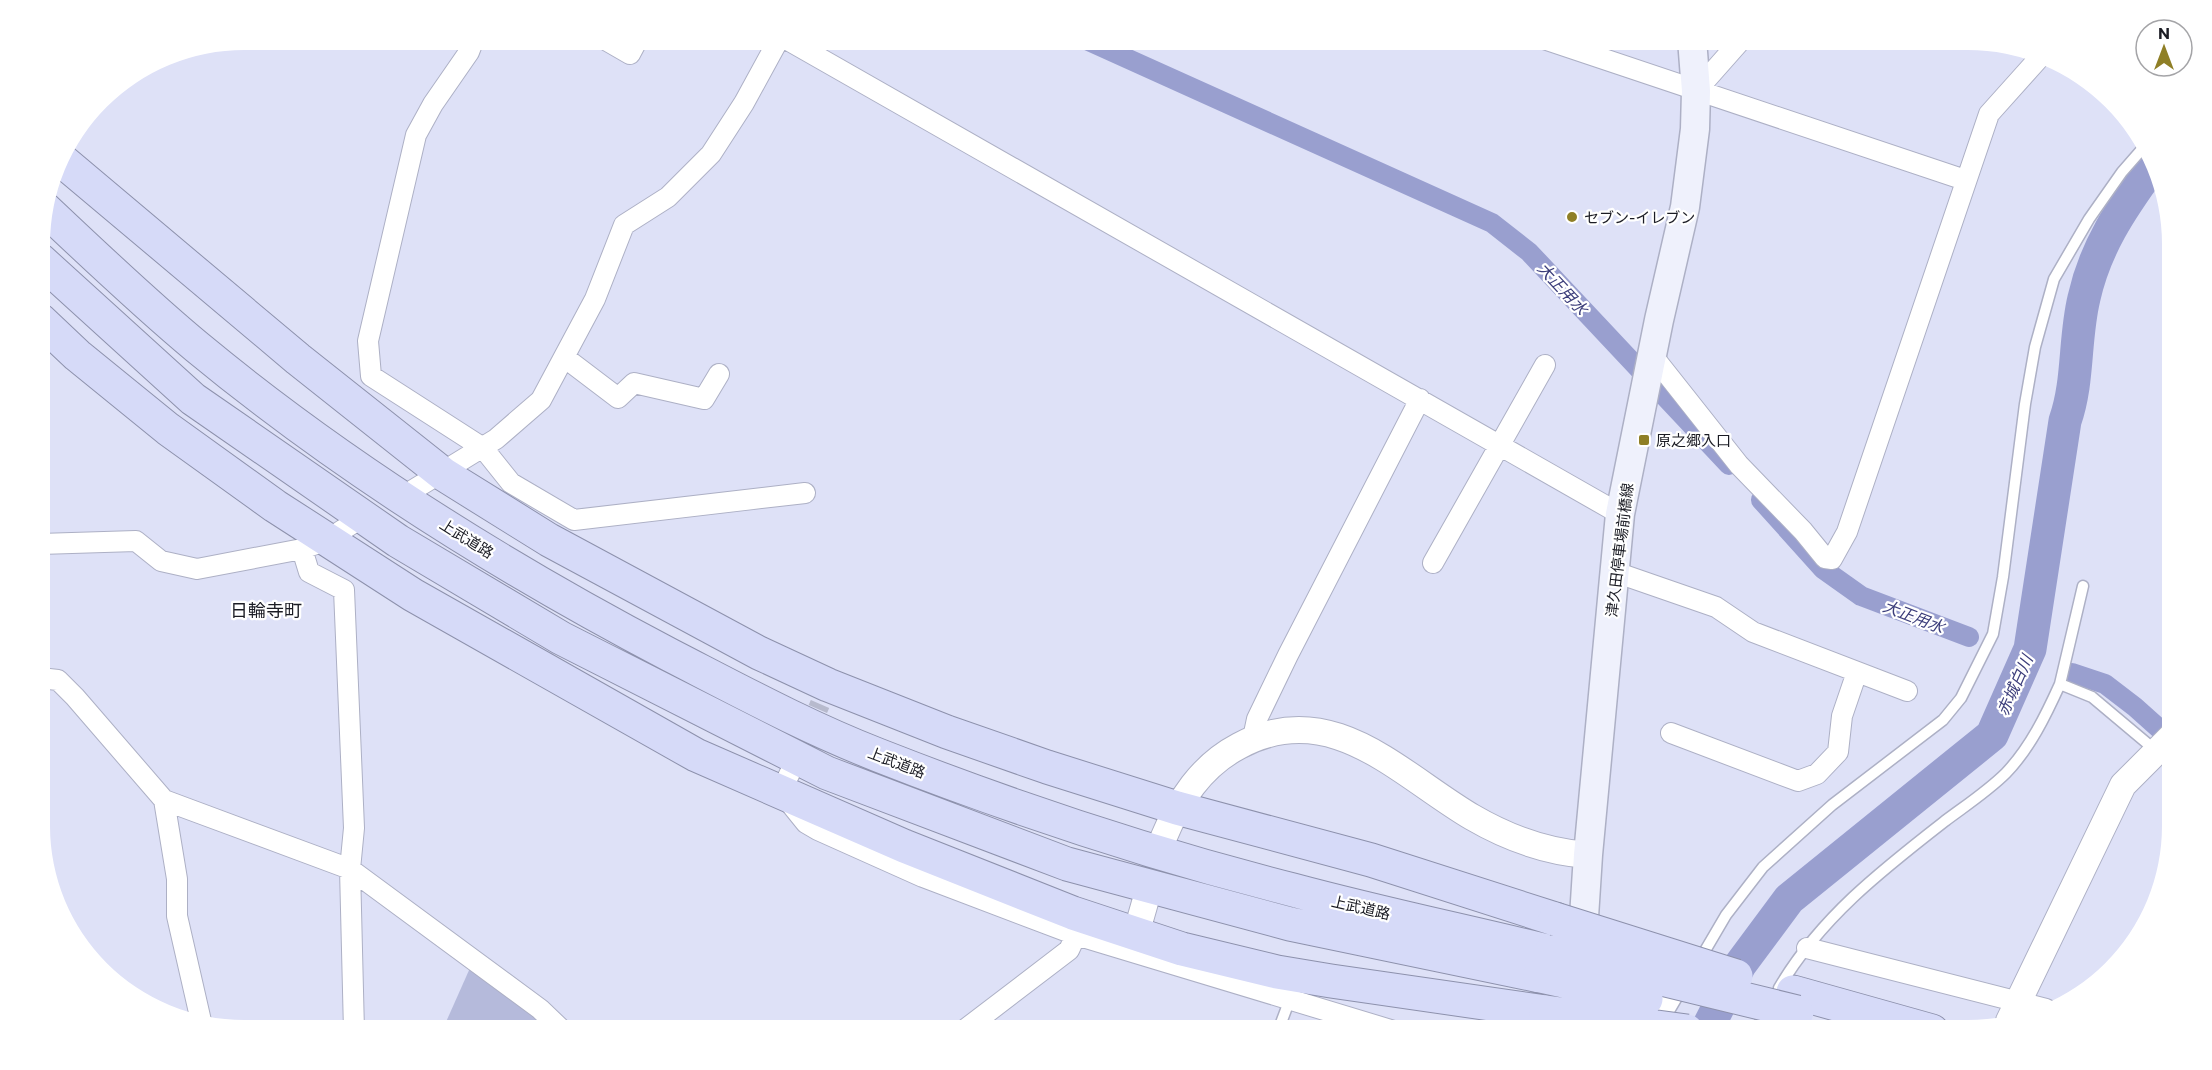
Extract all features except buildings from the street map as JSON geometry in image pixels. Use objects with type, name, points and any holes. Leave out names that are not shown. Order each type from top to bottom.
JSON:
[{"type":"highway","points":[[67,164],[298,359],[443,474],[549,540],[759,653],[824,695],[947,732],[1177,808],[1585,919],[1664,955],[1784,1018],[1807,1020]]},
{"type":"highway","name":"上武道路","points":[[52,215],[127,287],[199,349],[301,427],[401,497],[577,606],[754,698],[872,753],[985,796],[1116,840],[1545,964],[1799,1020]]},
{"type":"highway","name":"上武道路","points":[[50,269],[193,399],[398,541],[561,638],[827,773],[1067,864],[1290,924],[1545,964]]},
{"type":"highway","points":[[50,329],[168,429],[315,544],[696,755],[787,778],[904,846],[1073,913],[1182,949],[1277,972],[1606,1020]]},
{"type":"main road","name":"津久田停車場前橋線","points":[[1576,1020],[1588,855],[1620,514],[1651,358],[1685,207],[1695,129],[1696,91],[1693,50]]},
{"type":"street","points":[[470,50],[433,104],[416,135],[368,341],[371,376],[483,448],[510,483],[574,520],[805,493]]},
{"type":"street","points":[[413,490],[483,448],[541,400],[595,299],[624,225],[668,197],[711,154],[744,104],[773,50]]},
{"type":"street","points":[[805,50],[1620,514]]},
{"type":"street","points":[[1576,50],[1965,180]]},
{"type":"street","points":[[1696,91],[1732,50]]},
{"type":"street","points":[[1651,358],[1739,465],[1803,531],[1825,558],[1832,559],[1846,532],[1908,358],[1965,180],[1989,114],[2036,62]]},
{"type":"street","points":[[564,357],[618,398],[634,382],[704,399],[719,374]]},
{"type":"street","points":[[1433,563],[1545,365]]},
{"type":"street","points":[[1253,738],[1257,719],[1288,655],[1420,399]]},
{"type":"street","points":[[50,544],[136,541],[161,561],[197,569],[315,544],[361,519]]},
{"type":"street","points":[[315,544],[309,572],[344,590],[354,828],[350,869],[354,1020]]},
{"type":"street","points":[[1615,572],[1716,607],[1753,632],[1907,691]]},
{"type":"street","points":[[1671,733],[1798,781],[1817,774],[1838,752],[1842,716],[1857,672]]},
{"type":"street","points":[[50,679],[58,680],[75,697],[164,800],[350,869],[540,1009],[552,1020]]},
{"type":"street","points":[[1163,839],[1188,790],[1213,763],[1253,738],[1290,731],[1329,733],[1347,739],[1388,759],[1453,805],[1494,828],[1548,850],[1588,855]]},
{"type":"street","points":[[2014,1011],[2123,785],[2162,752]]},
{"type":"street","points":[[787,778],[806,823],[923,877],[1076,935],[1358,1020]]},
{"type":"street","points":[[164,800],[177,879],[177,916],[200,1015]]},
{"type":"street","points":[[1136,934],[1148,892]]},
{"type":"street","points":[[977,1020],[1069,950],[1076,935]]},
{"type":"street","points":[[1807,948],[2014,1011],[2031,1010]]},
{"type":"lane","points":[[1664,1020],[1726,915],[1763,867],[1829,807],[1943,720],[1961,698],[1993,634],[2007,555],[2027,393],[2035,347],[2054,279],[2089,219],[2139,153]]},
{"type":"lane","points":[[1784,1018],[1790,970],[1833,915],[1868,882],[2005,774],[2024,752],[2060,684],[2083,586]]},
{"type":"lane","points":[[2060,684],[2092,697],[2162,746]]},
{"type":"lane","points":[[1585,919],[1695,952],[1654,1020]]},
{"type":"lane","points":[[1282,1020],[1290,999]]},
{"type":"shaded area","points":[[470,968],[540,1020],[447,1020]]},
{"type":"waterway","name":"大正用水","points":[[1108,50],[1492,223],[1529,252],[1729,465]]},
{"type":"waterway","name":"赤城白川","points":[[1712,1020],[1740,965],[1789,899],[1992,735],[2030,649],[2065,421],[2072,391],[2081,313],[2089,280],[2110,230],[2149,171]]},
{"type":"waterway","name":"大正用水","points":[[1761,500],[1823,569],[1861,596],[1969,637]]},
{"type":"waterway","name":"大正用水","points":[[2072,673],[2105,684],[2162,731]]},
{"type":"tunnel","points":[[794,764],[820,704]]},
{"type":"place","name":"セブン-イレブン","points":[[1572,217]]},
{"type":"place","name":"原之郷入口","points":[[1644,440]]},
{"type":"district","name":"日輪寺町","points":[[266,610]]}]
